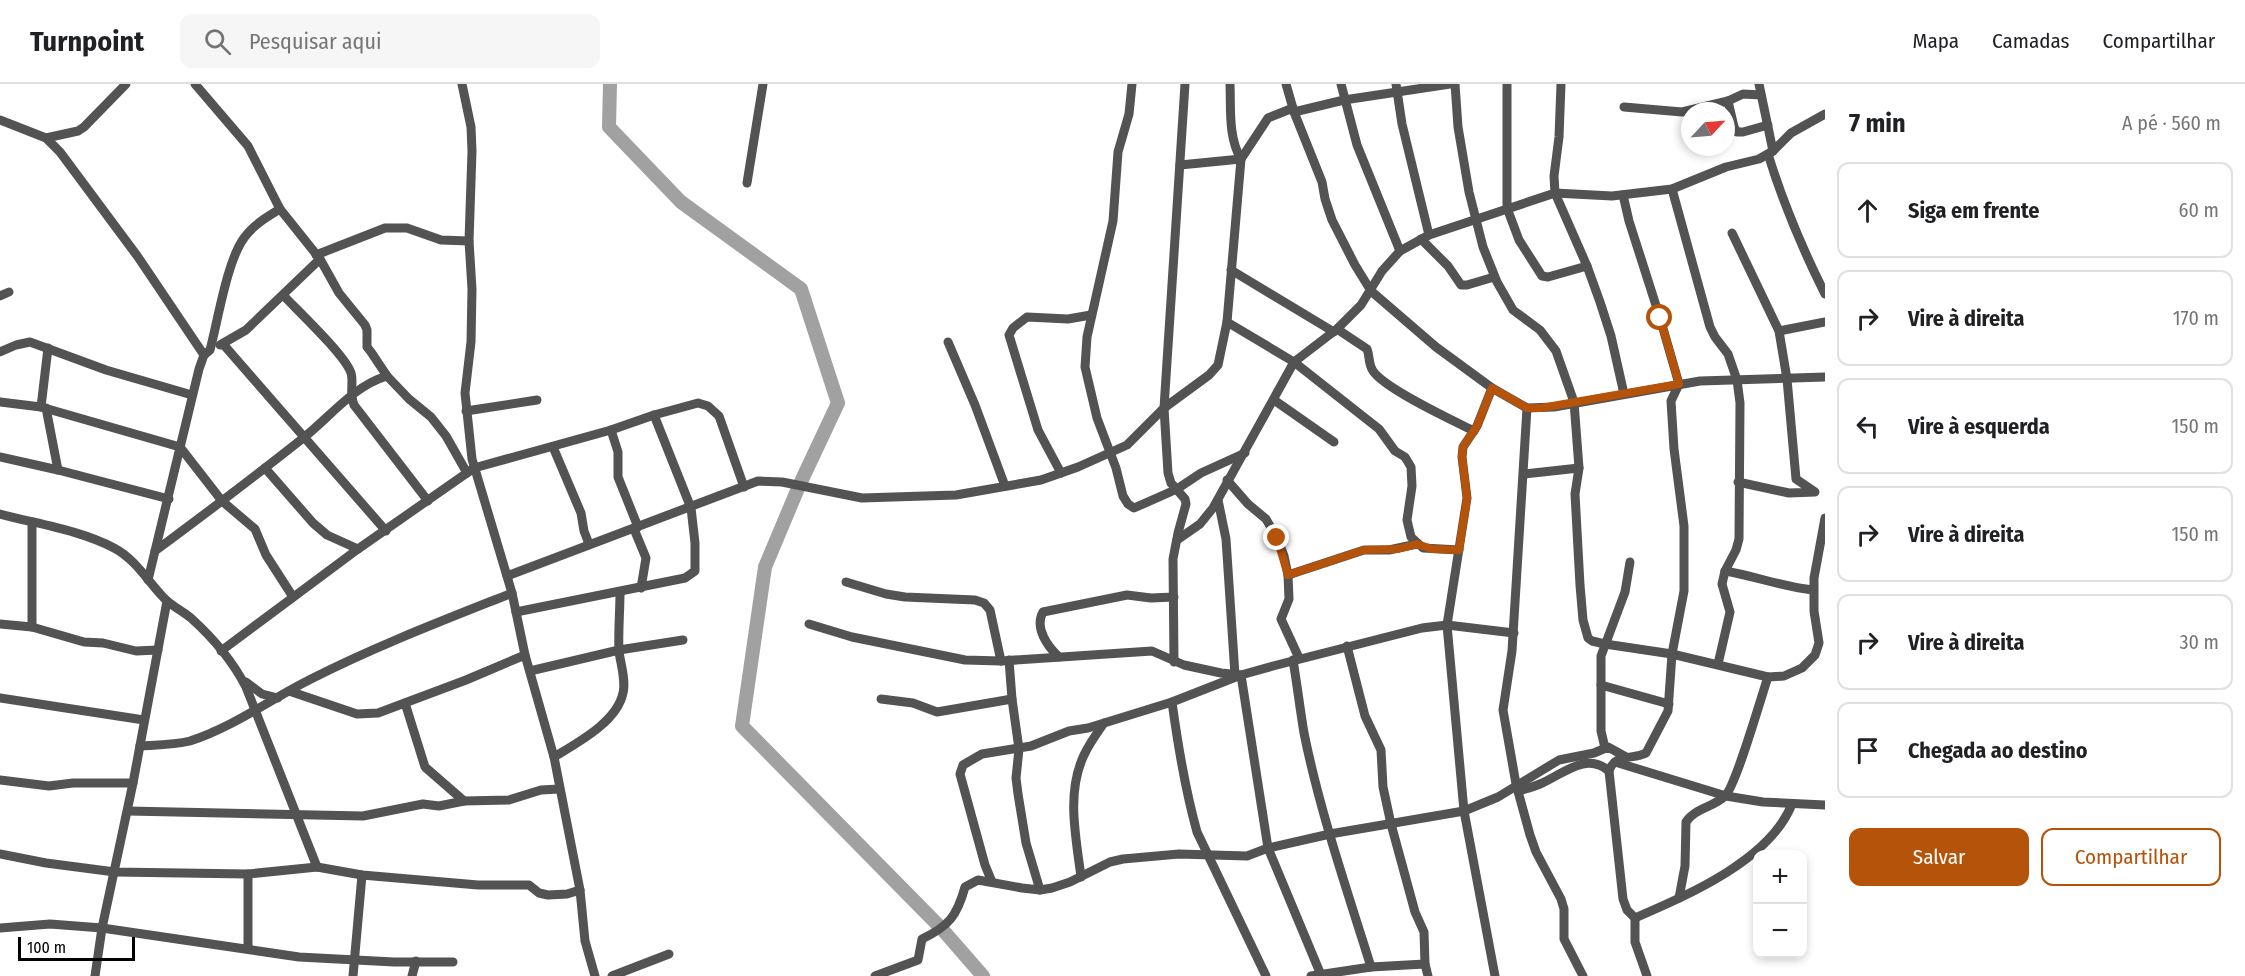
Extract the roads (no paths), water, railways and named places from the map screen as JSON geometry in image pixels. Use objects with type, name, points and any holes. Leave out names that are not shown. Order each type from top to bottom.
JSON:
[{"type":"street","points":[[46,138],[78,131],[84,127],[126,84]]},
{"type":"street","points":[[195,84],[248,146],[280,208],[318,257],[339,293],[365,325],[368,330],[367,346],[387,376],[431,417],[471,471]]},
{"type":"street","points":[[462,84],[471,127],[469,241],[472,315],[465,393],[471,471],[512,592],[525,655],[554,757],[580,890],[585,941],[595,976]]},
{"type":"street","points":[[747,183],[763,84]]},
{"type":"street","points":[[1132,84],[1129,114],[1119,152],[1113,221],[1087,337],[1085,367],[1097,418],[1111,453],[1123,496],[1134,508],[1177,489],[1201,473],[1245,453]]},
{"type":"street","points":[[1174,662],[1173,559],[1186,504],[1185,499],[1171,483],[1168,473],[1164,408],[1185,84]]},
{"type":"street","points":[[1230,84],[1232,134],[1236,151],[1241,159]]},
{"type":"street","points":[[1286,84],[1293,110],[1322,182],[1332,220],[1354,265],[1371,291],[1436,347],[1492,388],[1527,408],[1541,408],[1718,379],[1825,377]]},
{"type":"street","points":[[1341,84],[1357,146],[1400,251]]},
{"type":"street","points":[[507,576],[758,481],[769,480],[862,498],[956,495],[1041,480],[1127,446],[1164,408],[1202,382],[1218,365],[1227,322],[1241,159],[1268,118],[1293,110],[1396,88],[1450,84]]},
{"type":"street","points":[[1455,84],[1458,127],[1469,192],[1482,247],[1494,277],[1513,310],[1540,330],[1548,339],[1563,368],[1574,402],[1579,468],[1575,494],[1583,620],[1588,638],[1592,642],[1672,654],[1768,676],[1793,673],[1809,664],[1815,655],[1819,638],[1813,590],[1819,543],[1825,518]]},
{"type":"street","points":[[1508,84],[1507,208],[1519,240],[1542,276],[1587,266]]},
{"type":"street","points":[[1561,84],[1559,137],[1554,176],[1555,193],[1587,266],[1611,336],[1624,394]]},
{"type":"street","points":[[1743,94],[1747,84]]},
{"type":"street","points":[[1759,84],[1782,198],[1799,241],[1825,294]]},
{"type":"street","points":[[1396,88],[1425,237],[1461,285],[1494,277]]},
{"type":"street","points":[[1624,107],[1682,112],[1728,101],[1743,94],[1761,95]]},
{"type":"street","points":[[1728,101],[1737,132],[1768,125]]},
{"type":"street","points":[[1176,540],[1200,524],[1218,500],[1294,362],[1335,330],[1361,305],[1382,271],[1400,251],[1425,237],[1555,193],[1623,195],[1672,189],[1726,167],[1759,159],[1771,152],[1791,133],[1824,117]]},
{"type":"street","points":[[0,120],[46,138],[60,152],[207,352]]},
{"type":"street","points":[[1180,165],[1241,159]]},
{"type":"street","points":[[1672,189],[1710,327],[1728,354],[1737,380],[1740,412],[1738,539],[1736,550],[1725,571],[1722,589],[1730,606],[1730,612],[1718,664]]},
{"type":"street","points":[[1612,766],[1626,757],[1646,753],[1666,717],[1672,654],[1684,591],[1684,526],[1671,401],[1679,384],[1623,195]]},
{"type":"street","points":[[148,579],[169,499],[192,395],[207,352],[235,254],[244,238],[256,224],[280,208]]},
{"type":"street","points":[[207,352],[246,330],[318,257],[385,228],[407,228],[441,240],[469,241]]},
{"type":"street","points":[[1732,233],[1779,331],[1787,379],[1796,479],[1820,493]]},
{"type":"street","points":[[1231,270],[1367,349],[1369,363],[1377,376],[1411,399],[1474,431]]},
{"type":"street","points":[[0,296],[9,292]]},
{"type":"street","points":[[283,295],[336,352],[351,373],[371,382]]},
{"type":"street","points":[[1061,473],[1038,430],[1009,335],[1013,328],[1027,317],[1068,319],[1091,315]]},
{"type":"street","points":[[1227,322],[1294,362],[1379,429],[1395,451],[1408,461],[1413,474],[1407,528],[1417,544]]},
{"type":"street","points":[[1779,331],[1825,322]]},
{"type":"street","points":[[0,352],[30,342],[106,370],[192,395]]},
{"type":"street","points":[[948,342],[975,405],[1005,486]]},
{"type":"street","points":[[223,344],[386,531]]},
{"type":"street","points":[[48,348],[44,407],[58,470]]},
{"type":"street","points":[[351,373],[351,396],[360,413],[428,501]]},
{"type":"street","points":[[155,551],[305,437],[351,396],[371,382],[387,376]]},
{"type":"street","points":[[1492,388],[1474,431],[1463,447],[1467,498],[1447,625],[1464,811],[1495,976]]},
{"type":"street","points":[[466,411],[537,400]]},
{"type":"street","points":[[1274,400],[1334,442]]},
{"type":"street","points":[[0,402],[44,407],[180,447],[222,501],[255,529],[266,555],[293,597]]},
{"type":"street","points":[[221,651],[358,549],[471,471],[698,403],[708,406],[719,416],[744,487]]},
{"type":"street","points":[[1527,408],[1514,633],[1503,710],[1517,788],[1536,852],[1557,890],[1564,909],[1566,946],[1583,976]]},
{"type":"street","points":[[516,612],[685,578],[694,571],[695,543],[691,508],[654,415]]},
{"type":"street","points":[[611,430],[618,452],[618,477],[646,558],[641,588]]},
{"type":"street","points":[[553,447],[581,513],[589,544]]},
{"type":"street","points":[[0,457],[169,499]]},
{"type":"street","points":[[265,468],[313,524],[327,535],[358,549]]},
{"type":"street","points":[[1524,474],[1579,468]]},
{"type":"street","points":[[1227,480],[1270,526],[1284,556],[1289,599],[1281,619],[1296,659],[1305,733],[1330,834],[1371,967]]},
{"type":"street","points":[[1738,482],[1789,493],[1820,493]]},
{"type":"street","points":[[1218,500],[1227,539],[1238,675],[1268,848],[1316,975],[1371,967],[1425,964]]},
{"type":"street","points":[[0,514],[71,533],[112,547],[127,557],[167,601],[192,619],[253,689],[279,698]]},
{"type":"street","points":[[32,522],[32,627]]},
{"type":"street","points":[[1288,575],[1364,550],[1398,549],[1417,544],[1432,549],[1459,550]]},
{"type":"street","points":[[1605,748],[1601,732],[1600,662],[1625,592],[1630,561]]},
{"type":"street","points":[[1725,571],[1788,587],[1813,590]]},
{"type":"street","points":[[846,582],[905,597],[975,600],[984,603],[990,610],[1005,661],[1012,699],[1019,749],[1016,778],[1022,822],[1040,890]]},
{"type":"street","points":[[140,746],[188,741],[209,733],[279,698],[288,691],[402,636],[512,592]]},
{"type":"street","points":[[554,757],[587,737],[618,705],[624,691],[619,650],[620,592]]},
{"type":"street","points":[[1059,657],[1050,649],[1042,633],[1040,618],[1043,612],[1127,595],[1151,598],[1174,597]]},
{"type":"street","points":[[95,976],[102,928],[128,811],[167,601]]},
{"type":"street","points":[[0,624],[32,627],[84,642],[110,644],[136,651],[158,650]]},
{"type":"street","points":[[809,624],[852,637],[964,660],[1005,661],[1152,651],[1174,662],[1238,675]]},
{"type":"street","points":[[993,882],[985,865],[960,774],[967,760],[982,754],[1019,749],[1069,731],[1172,702],[1238,675],[1422,628],[1447,625],[1514,633]]},
{"type":"street","points":[[530,672],[619,650],[683,640]]},
{"type":"street","points":[[1347,646],[1365,716],[1381,750],[1383,788],[1415,912],[1424,932],[1425,964],[1428,976]]},
{"type":"street","points":[[288,691],[357,714],[378,712],[525,655]]},
{"type":"street","points":[[240,675],[317,867]]},
{"type":"street","points":[[1679,898],[1685,866],[1686,822],[1689,817],[1726,796],[1768,676]]},
{"type":"street","points":[[1601,685],[1669,704]]},
{"type":"street","points":[[0,698],[144,720]]},
{"type":"street","points":[[881,699],[913,704],[937,711],[1012,699]]},
{"type":"street","points":[[1172,702],[1190,807],[1197,832],[1266,976]]},
{"type":"street","points":[[405,703],[425,767],[464,801]]},
{"type":"street","points":[[1081,877],[1073,806],[1076,781],[1084,753],[1104,723]]},
{"type":"street","points":[[875,976],[918,960],[922,939],[952,919],[960,906],[965,887],[978,880],[1040,890],[1058,887],[1110,862],[1123,859],[1167,855],[1247,856],[1268,848],[1330,834],[1464,811],[1517,788],[1565,757],[1612,748],[1626,757]]},
{"type":"street","points":[[1517,788],[1539,785],[1579,764],[1601,765],[1726,796],[1756,801],[1825,805]]},
{"type":"street","points":[[1612,766],[1623,899],[1627,910],[1635,918],[1635,942],[1647,976]]},
{"type":"street","points":[[0,780],[50,786],[73,783],[133,783]]},
{"type":"street","points":[[128,811],[363,816],[423,804],[438,806],[464,801],[509,801],[541,789],[559,789]]},
{"type":"street","points":[[1635,918],[1679,898],[1764,846],[1782,826],[1792,804]]},
{"type":"street","points":[[0,854],[115,872],[248,874],[317,867],[362,874],[478,885],[529,885],[539,893],[548,896],[580,890]]},
{"type":"street","points":[[978,880],[985,865]]},
{"type":"street","points":[[248,874],[248,949]]},
{"type":"street","points":[[353,976],[362,874]]},
{"type":"street","points":[[0,928],[50,924],[102,928],[299,957],[355,958],[394,962],[453,962]]},
{"type":"street","points":[[612,976],[669,954]]},
{"type":"street","points":[[412,976],[416,961]]},
{"type":"waterway","points":[[610,84],[609,127],[681,202],[801,289],[838,403],[799,486],[765,567],[742,726],[942,929],[983,976]]}]
